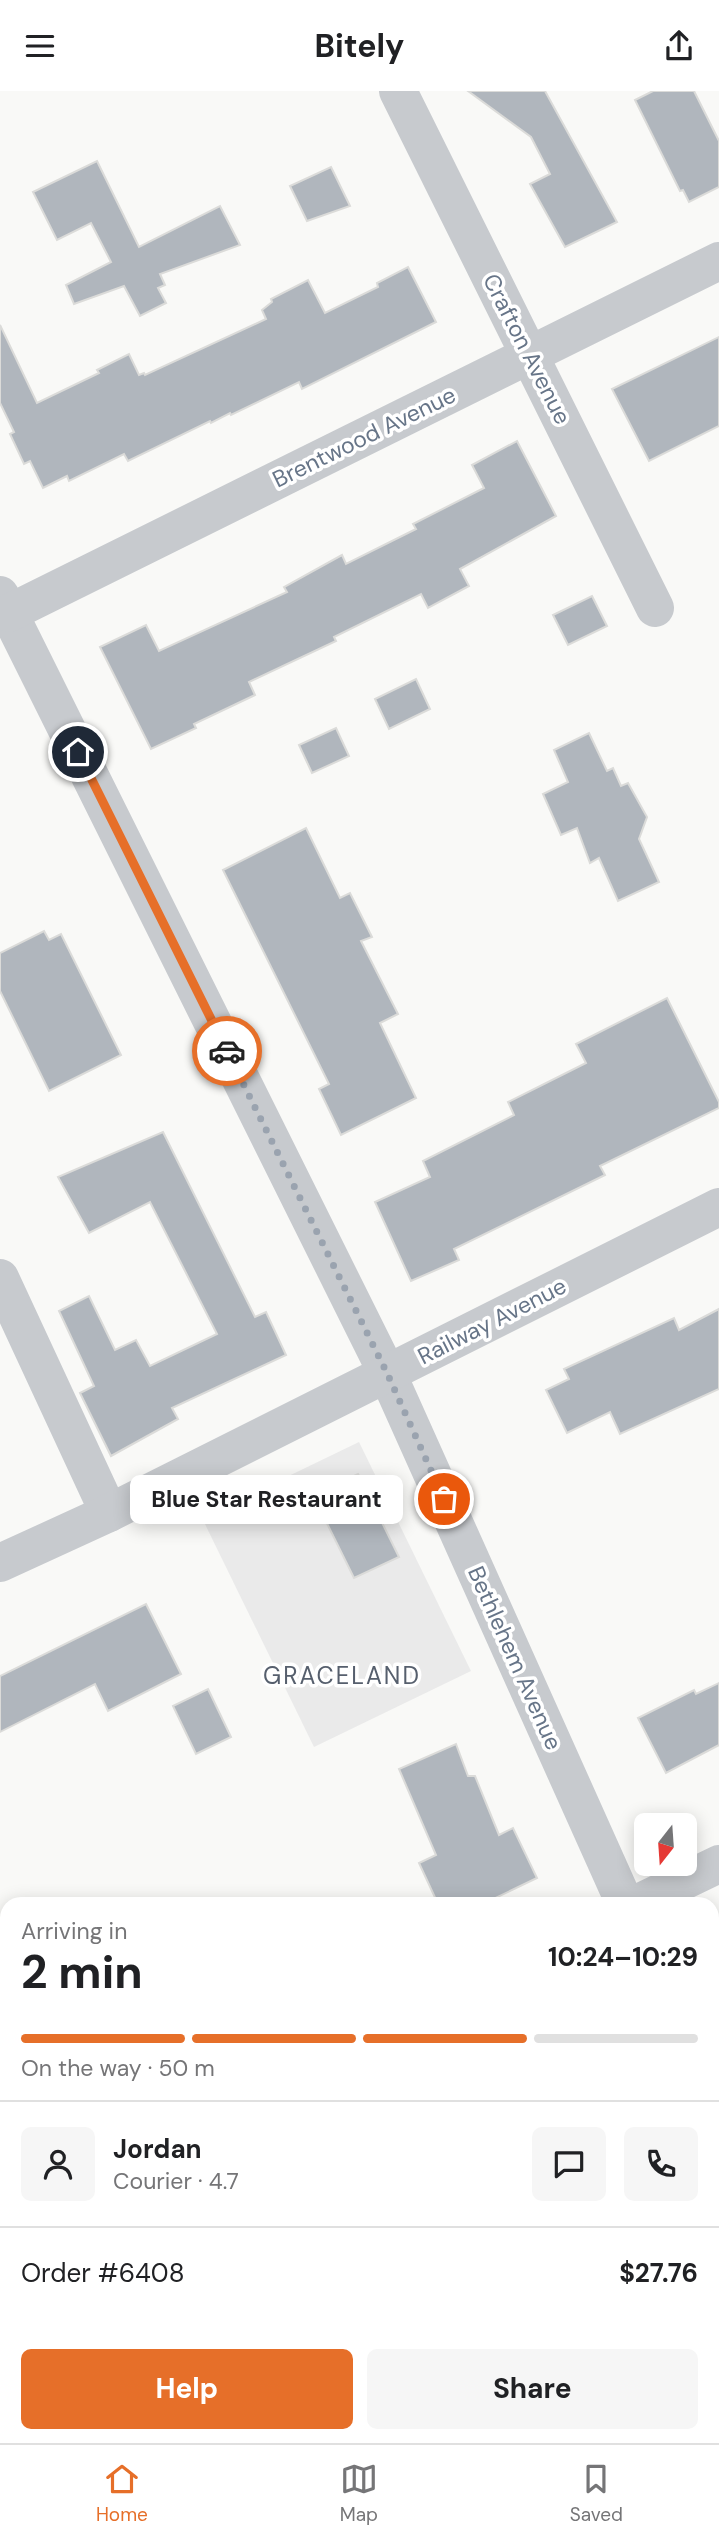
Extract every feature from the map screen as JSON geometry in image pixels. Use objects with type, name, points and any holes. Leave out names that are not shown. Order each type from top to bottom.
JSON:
[{"type":"street","name":"Crafton Avenue","points":[[398,91],[655,608]]},
{"type":"street","name":"Brentwood Avenue","points":[[5,604],[531,354],[719,261]]},
{"type":"street","name":"Bethlehem Avenue","points":[[5,604],[387,1373],[622,1897]]},
{"type":"street","name":"Railway Avenue","points":[[0,1563],[109,1513],[719,1207]]},
{"type":"street","points":[[0,1278],[109,1513]]},
{"type":"street","points":[[651,1897],[719,1864]]},
{"type":"shaded area","points":[[359,1442],[471,1671],[314,1747],[202,1518]]},
{"type":"building","points":[[468,91],[545,91],[617,222],[565,247],[530,184],[550,174],[531,137]]},
{"type":"building","points":[[653,91],[694,91],[719,141],[719,187],[689,202],[683,190],[680,191],[635,100]]},
{"type":"building","points":[[97,161],[139,247],[220,206],[240,245],[160,274],[165,285],[158,288],[166,303],[140,316],[124,286],[74,304],[66,285],[111,262],[91,223],[57,240],[33,192]]},
{"type":"building","points":[[331,167],[350,206],[307,221],[290,186]]},
{"type":"building","points":[[408,267],[436,322],[302,389],[299,382],[128,461],[124,454],[69,481],[67,476],[43,488],[30,461],[24,464],[10,434],[14,432],[0,403],[0,325],[37,403],[99,373],[97,370],[129,354],[139,375],[145,375],[266,319],[262,310],[272,302],[271,299],[308,280],[325,313],[378,287],[377,283]]},
{"type":"building","points":[[719,337],[719,426],[649,461],[612,389]]},
{"type":"building","points":[[517,441],[556,516],[460,569],[469,586],[428,608],[421,594],[334,637],[336,641],[249,682],[255,695],[194,724],[196,728],[151,749],[100,647],[146,625],[159,651],[287,592],[284,587],[342,555],[346,564],[416,529],[413,524],[484,488],[472,465]]},
{"type":"building","points":[[592,596],[607,626],[568,645],[553,615]]},
{"type":"building","points":[[416,679],[430,709],[389,729],[375,699]]},
{"type":"building","points":[[336,728],[349,756],[312,773],[299,745]]},
{"type":"building","points":[[589,733],[607,771],[613,768],[621,786],[628,783],[647,817],[639,839],[659,882],[618,901],[599,858],[590,863],[577,828],[561,835],[543,794],[568,782],[554,750]]},
{"type":"building","points":[[306,828],[340,898],[350,893],[372,937],[361,941],[398,1014],[380,1023],[416,1098],[341,1135],[319,1089],[329,1084],[223,870]]},
{"type":"building","points":[[44,931],[49,940],[61,934],[121,1055],[49,1091],[0,991],[0,953]]},
{"type":"building","points":[[667,998],[719,1102],[719,1108],[600,1166],[605,1175],[454,1249],[459,1260],[411,1281],[375,1202],[430,1177],[423,1161],[514,1115],[508,1102],[586,1063],[576,1044]]},
{"type":"building","points":[[163,1132],[255,1317],[266,1312],[286,1355],[172,1408],[178,1419],[111,1456],[80,1393],[94,1386],[59,1311],[89,1296],[115,1350],[136,1340],[150,1366],[217,1334],[150,1202],[89,1233],[58,1177]]},
{"type":"building","points":[[719,1309],[719,1389],[620,1434],[610,1412],[567,1433],[546,1390],[569,1379],[564,1369],[674,1318],[679,1330]]},
{"type":"building","points":[[358,1474],[399,1557],[354,1578],[313,1495]]},
{"type":"building","points":[[146,1604],[181,1674],[108,1711],[95,1684],[0,1732],[0,1676]]},
{"type":"building","points":[[719,1683],[719,1745],[666,1773],[638,1718],[694,1690],[696,1694]]},
{"type":"building","points":[[208,1689],[231,1737],[196,1754],[173,1706]]},
{"type":"building","points":[[456,1744],[468,1776],[475,1776],[499,1835],[513,1828],[537,1878],[498,1897],[435,1897],[419,1863],[436,1855],[399,1769]]},
{"type":"way so far","points":[[227,1051],[387,1373],[444,1499]]},
{"type":"place","name":"Blue Star Restaurant","points":[[444,1499]]},
{"type":"district","name":"GRACELAND","points":[[342,1676]]},
{"type":"route","points":[[78,752],[227,1051]]}]
